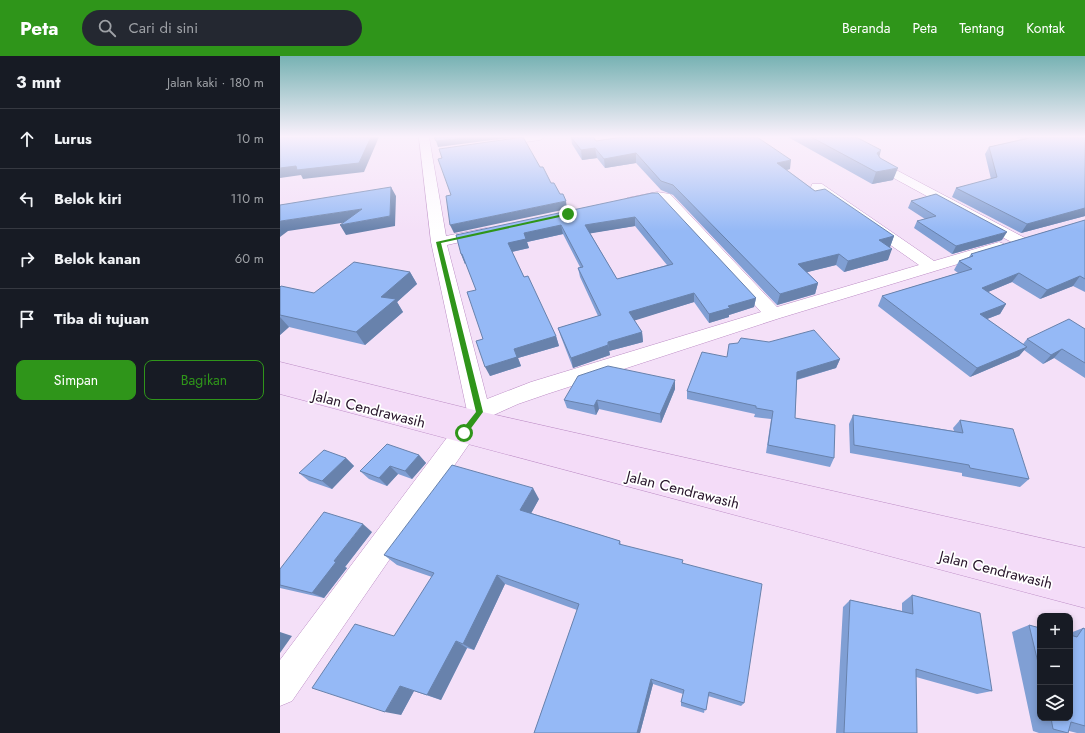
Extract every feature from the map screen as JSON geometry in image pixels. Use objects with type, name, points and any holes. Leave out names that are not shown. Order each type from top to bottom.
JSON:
[{"type":"main road","name":"Jalan Cendrawasih","points":[[280,370],[473,422],[1085,593]]},
{"type":"main road","name":"Jalan Cendrawasih","points":[[280,386],[473,422],[1085,563]]},
{"type":"street","points":[[431,169],[439,242],[473,422]]},
{"type":"street","points":[[280,689],[473,422],[510,398],[773,314],[1027,239],[886,169]]},
{"type":"street","points":[[817,187],[932,267]]},
{"type":"street","points":[[621,203],[657,196],[665,197],[773,314]]},
{"type":"street","points":[[439,242],[500,229]]},
{"type":"building","points":[[441,169],[544,169],[551,183],[554,183],[560,194],[563,194],[566,201],[450,225],[446,196],[451,195]]},
{"type":"building","points":[[650,169],[785,169],[815,191],[825,189],[894,236],[879,240],[892,249],[848,261],[839,254],[798,264],[818,283],[780,294],[673,185],[661,181]]},
{"type":"building","points":[[870,169],[895,169],[876,172]]},
{"type":"building","points":[[995,169],[1085,169],[1085,208],[1027,224],[956,188],[997,177]]},
{"type":"building","points":[[391,187],[390,216],[340,225],[362,209],[280,222],[280,205]]},
{"type":"building","points":[[652,193],[658,193],[756,298],[728,306],[730,308],[709,314],[694,293],[629,312],[642,332],[608,342],[608,345],[571,358],[558,328],[601,315],[578,268],[583,267],[561,225],[524,233],[526,239],[508,243],[524,277],[528,276],[556,336],[514,349],[517,357],[485,367],[476,341],[483,339],[467,292],[476,290],[461,254],[456,235]],"holes":[[[635,217],[673,264],[617,279],[585,225]]]},
{"type":"building","points":[[936,194],[1007,232],[956,246],[917,221],[936,216],[911,201]]},
{"type":"building","points":[[1085,220],[1085,279],[1080,276],[1047,290],[1019,273],[982,288],[1006,304],[980,314],[1027,347],[977,368],[882,296],[972,269],[959,261],[973,256],[971,254]]},
{"type":"building","points":[[354,262],[410,272],[381,297],[396,299],[356,332],[280,315],[281,286],[314,293]]},
{"type":"building","points":[[1069,319],[1085,329],[1085,363],[1062,349],[1051,355],[1027,339]]},
{"type":"building","points":[[814,330],[840,359],[797,372],[795,418],[835,425],[834,458],[768,445],[773,411],[687,391],[702,352],[727,357],[729,344],[738,343],[741,338],[769,342]]},
{"type":"building","points":[[608,366],[675,380],[660,414],[597,400],[594,406],[564,400],[578,376]]},
{"type":"building","points":[[853,415],[963,433],[960,420],[1013,429],[1029,479],[970,468],[969,465],[854,445]]},
{"type":"building","points":[[387,444],[419,455],[405,471],[390,466],[379,478],[360,471]]},
{"type":"building","points":[[324,450],[346,458],[322,481],[299,473]]},
{"type":"building","points":[[452,465],[533,488],[520,510],[620,541],[619,544],[683,560],[682,563],[762,584],[744,703],[709,692],[706,710],[681,702],[684,690],[651,679],[637,733],[534,733],[579,604],[497,575],[463,644],[456,641],[427,695],[400,686],[385,712],[312,688],[355,624],[394,636],[434,573],[384,555]]},
{"type":"building","points":[[324,512],[363,524],[334,561],[336,562],[312,593],[280,585],[280,569]]},
{"type":"building","points":[[912,595],[980,613],[992,691],[916,669],[917,733],[844,733],[850,600],[913,614]]},
{"type":"building","points":[[1029,625],[1037,627],[1037,658]]},
{"type":"building","points":[[1083,628],[1085,629],[1085,726],[1071,722],[1068,733],[1053,729],[1052,721],[1073,721],[1073,636],[1077,637]]},
{"type":"route","points":[[464,433],[479,412],[439,242],[568,214]]}]
